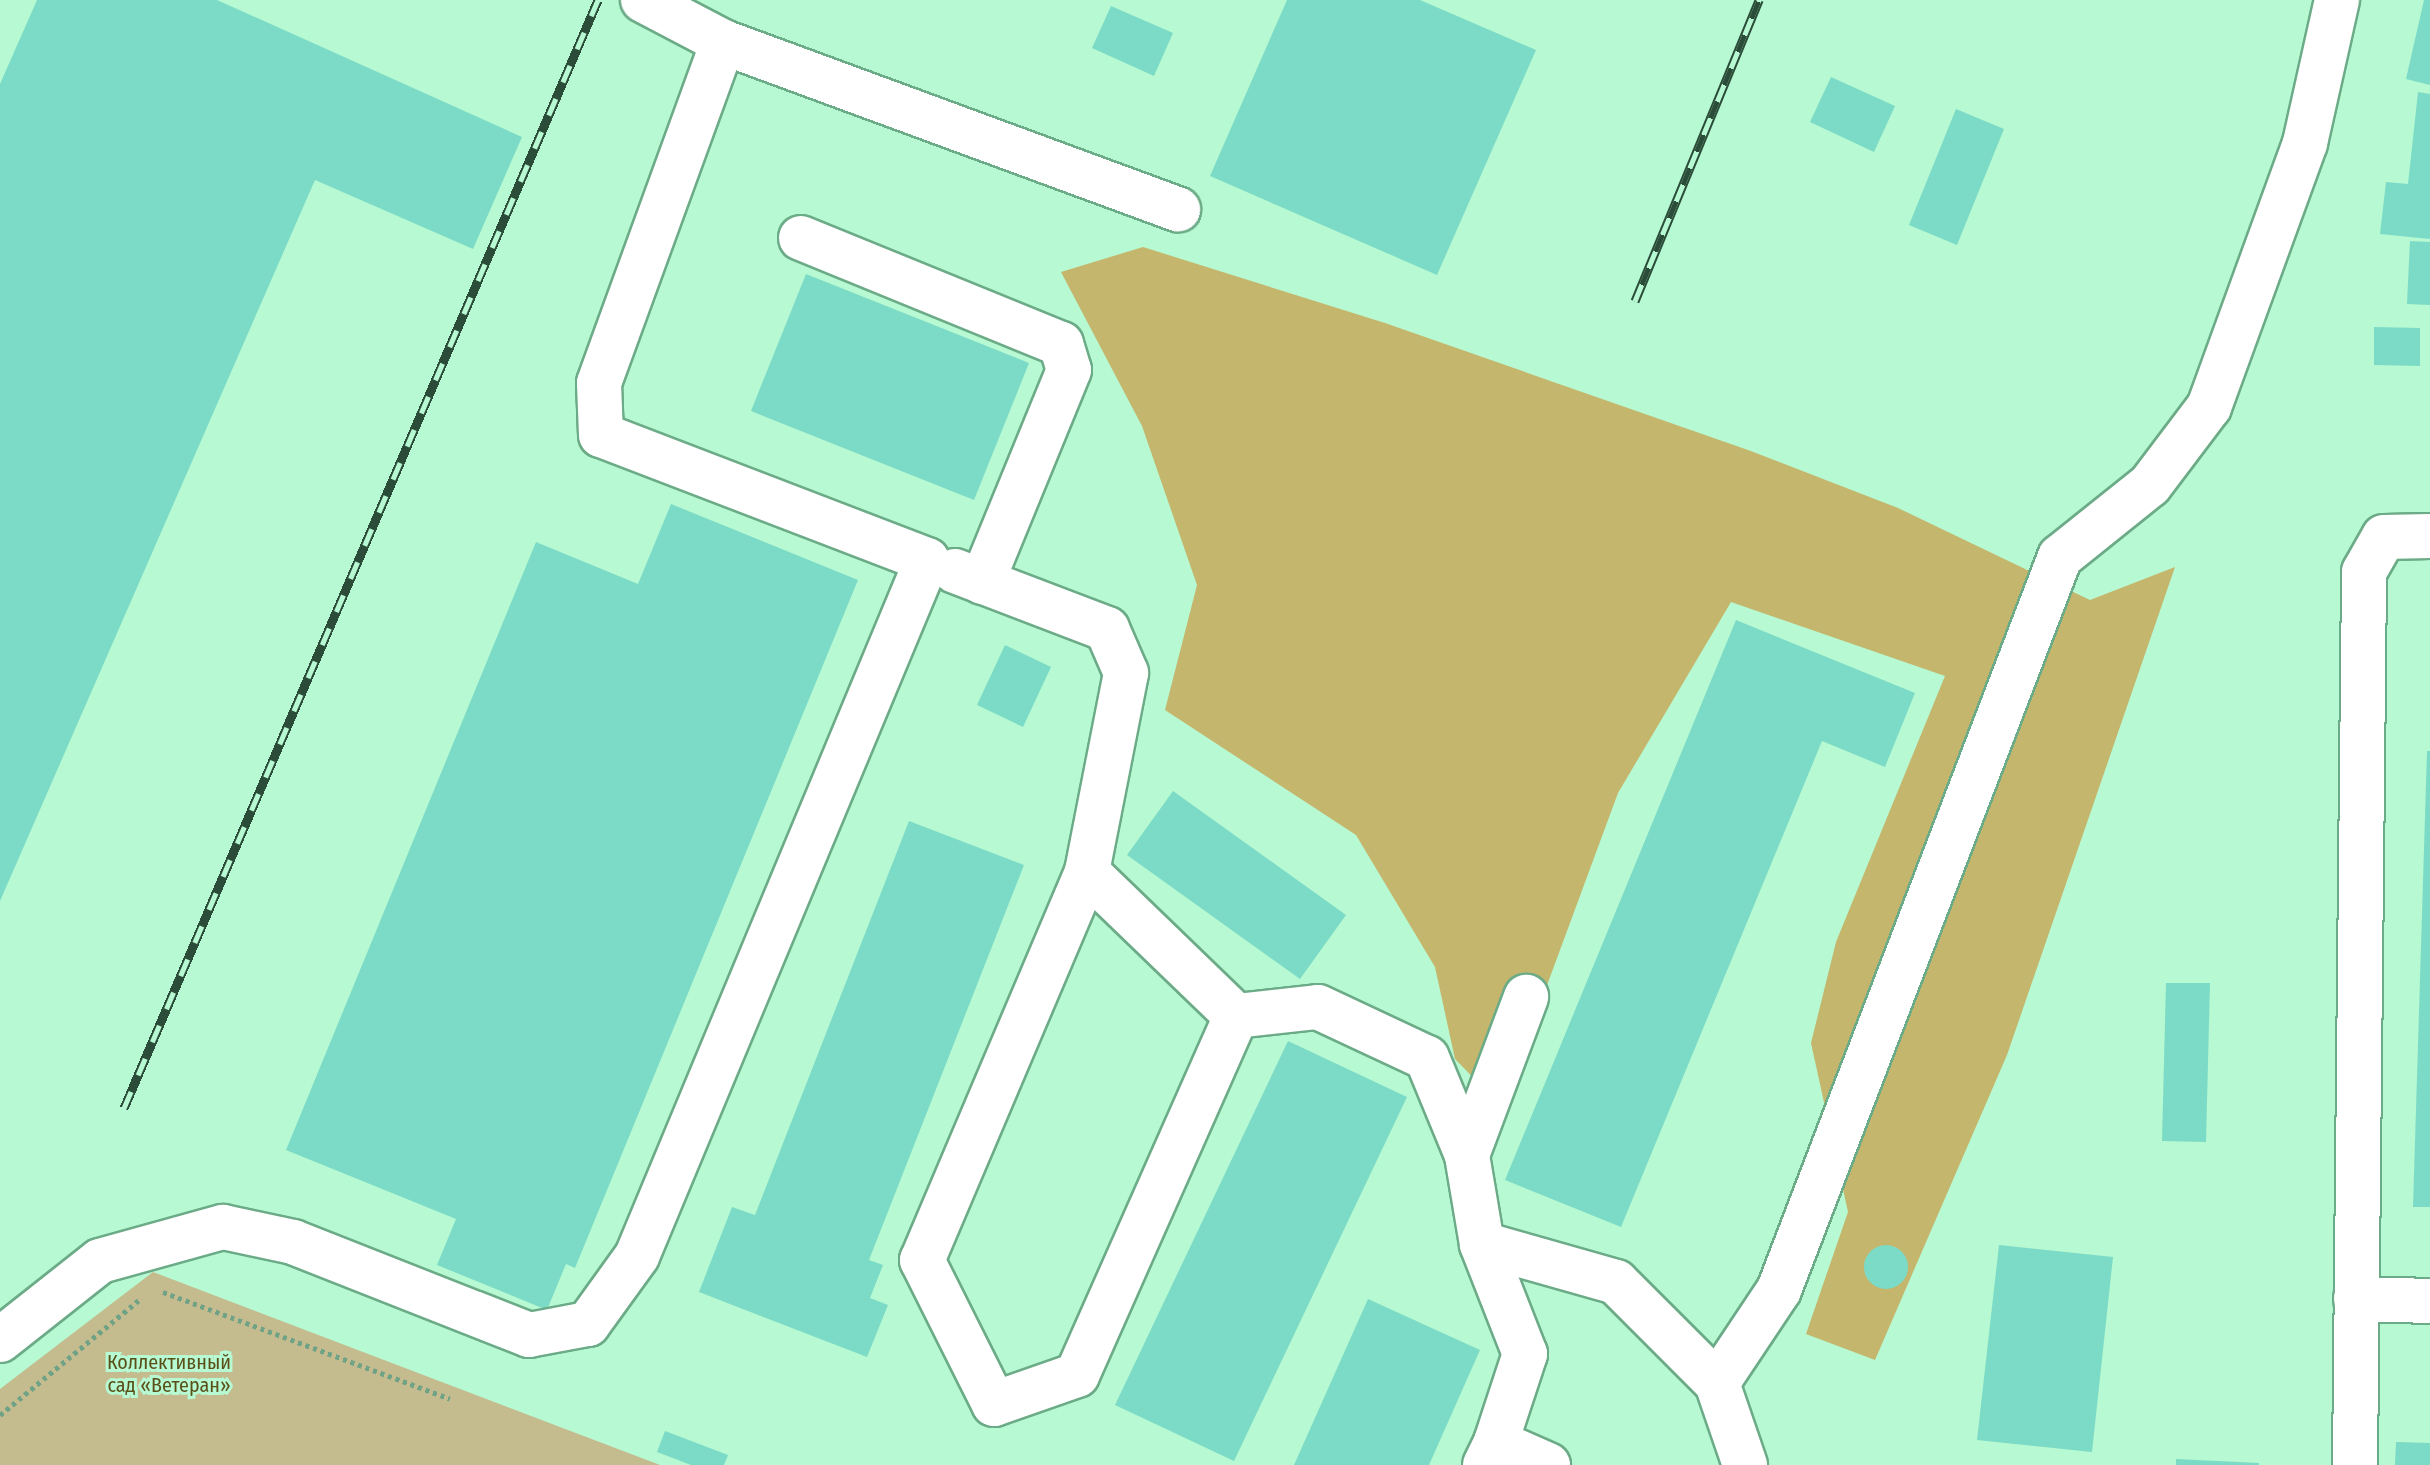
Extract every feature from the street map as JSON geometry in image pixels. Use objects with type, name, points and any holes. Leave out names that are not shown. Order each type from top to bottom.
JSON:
[{"type":"lane","points":[[643,0],[723,42],[1178,209]]},
{"type":"lane","points":[[1717,1383],[1779,1290],[2060,557],[2150,485],[2209,407],[2305,143],[2337,0]]},
{"type":"lane","points":[[723,42],[599,383],[601,435],[1107,629],[1126,673],[1087,872],[922,1260],[994,1404],[1077,1375],[1236,1016]]},
{"type":"lane","points":[[801,238],[1061,344],[1069,370],[982,582]]},
{"type":"lane","points":[[2355,1465],[2364,572],[2384,537],[2430,536]]},
{"type":"lane","points":[[0,1340],[100,1261],[223,1227],[293,1242],[529,1335],[588,1324],[637,1256],[927,560]]},
{"type":"lane","points":[[1087,872],[1236,1016]]},
{"type":"lane","points":[[1467,1155],[1526,997]]},
{"type":"lane","points":[[1236,1016],[1318,1007],[1427,1058],[1467,1155],[1482,1244],[1525,1354],[1491,1453],[1548,1465]]},
{"type":"lane","points":[[1482,1244],[1616,1282],[1717,1383],[1745,1465]]},
{"type":"lane","points":[[2356,1299],[2430,1301]]},
{"type":"path","points":[[0,1415],[137,1300],[166,1291],[450,1399]]},
{"type":"green space","name":"Коллективный сад «Ветеран»","points":[[153,1272],[660,1465],[0,1465],[0,1389]]},
{"type":"shaded area","points":[[1143,247],[1385,323],[1748,450],[1898,508],[2090,600],[2175,567],[2007,1055],[1875,1360],[1806,1334],[1848,1212],[1811,1043],[1836,942],[1945,676],[1731,602],[1618,793],[1502,1107],[1455,1059],[1435,967],[1356,835],[1165,710],[1197,585],[1142,426],[1061,272]]},
{"type":"building","points":[[37,0],[217,0],[522,137],[473,249],[315,180],[0,901],[0,84]]},
{"type":"building","points":[[1287,0],[1420,0],[1536,50],[1437,275],[1210,176]]},
{"type":"building","points":[[2424,0],[2430,0],[2430,85],[2406,79]]},
{"type":"building","points":[[1111,6],[1173,33],[1154,76],[1092,48]]},
{"type":"building","points":[[1831,77],[1895,106],[1874,152],[1810,122]]},
{"type":"building","points":[[2418,92],[2430,94],[2430,239],[2380,234],[2386,182],[2408,184]]},
{"type":"building","points":[[1956,109],[2004,129],[1957,245],[1909,225]]},
{"type":"building","points":[[2410,241],[2430,242],[2430,305],[2407,304]]},
{"type":"building","points":[[806,274],[1029,363],[974,500],[751,411]]},
{"type":"building","points":[[2374,327],[2420,328],[2420,366],[2374,365]]},
{"type":"building","points":[[671,504],[858,580],[575,1268],[566,1264],[547,1310],[437,1265],[456,1219],[286,1150],[536,542],[638,584]]},
{"type":"building","points":[[1736,620],[1915,693],[1885,767],[1822,741],[1621,1227],[1505,1180]]},
{"type":"building","points":[[1005,645],[1051,667],[1023,727],[977,705]]},
{"type":"building","points":[[2427,751],[2430,751],[2430,1207],[2413,1207]]},
{"type":"building","points":[[1173,791],[1346,915],[1300,979],[1127,855]]},
{"type":"building","points":[[909,821],[1024,865],[869,1260],[883,1265],[870,1298],[888,1305],[867,1357],[699,1292],[732,1207],[755,1215]]},
{"type":"building","points":[[2166,983],[2210,983],[2206,1142],[2162,1141]]},
{"type":"building","points":[[1288,1041],[1407,1097],[1234,1461],[1115,1405]]},
{"type":"building","points":[[1886,1245],[1901,1252],[1908,1267],[1901,1282],[1886,1289],[1871,1282],[1864,1267],[1871,1252]]},
{"type":"building","points":[[1999,1245],[2113,1257],[2092,1452],[1977,1440]]},
{"type":"building","points":[[1368,1299],[1480,1350],[1429,1465],[1294,1465]]},
{"type":"building","points":[[665,1431],[728,1455],[724,1465],[691,1465],[657,1452]]},
{"type":"building","points":[[2396,1442],[2430,1443],[2430,1465],[2395,1465]]},
{"type":"building","points":[[2176,1459],[2259,1463],[2259,1465],[2176,1465]]},
{"type":"railway","points":[[124,1108],[598,0]]},
{"type":"railway","points":[[1635,301],[1759,0]]}]
